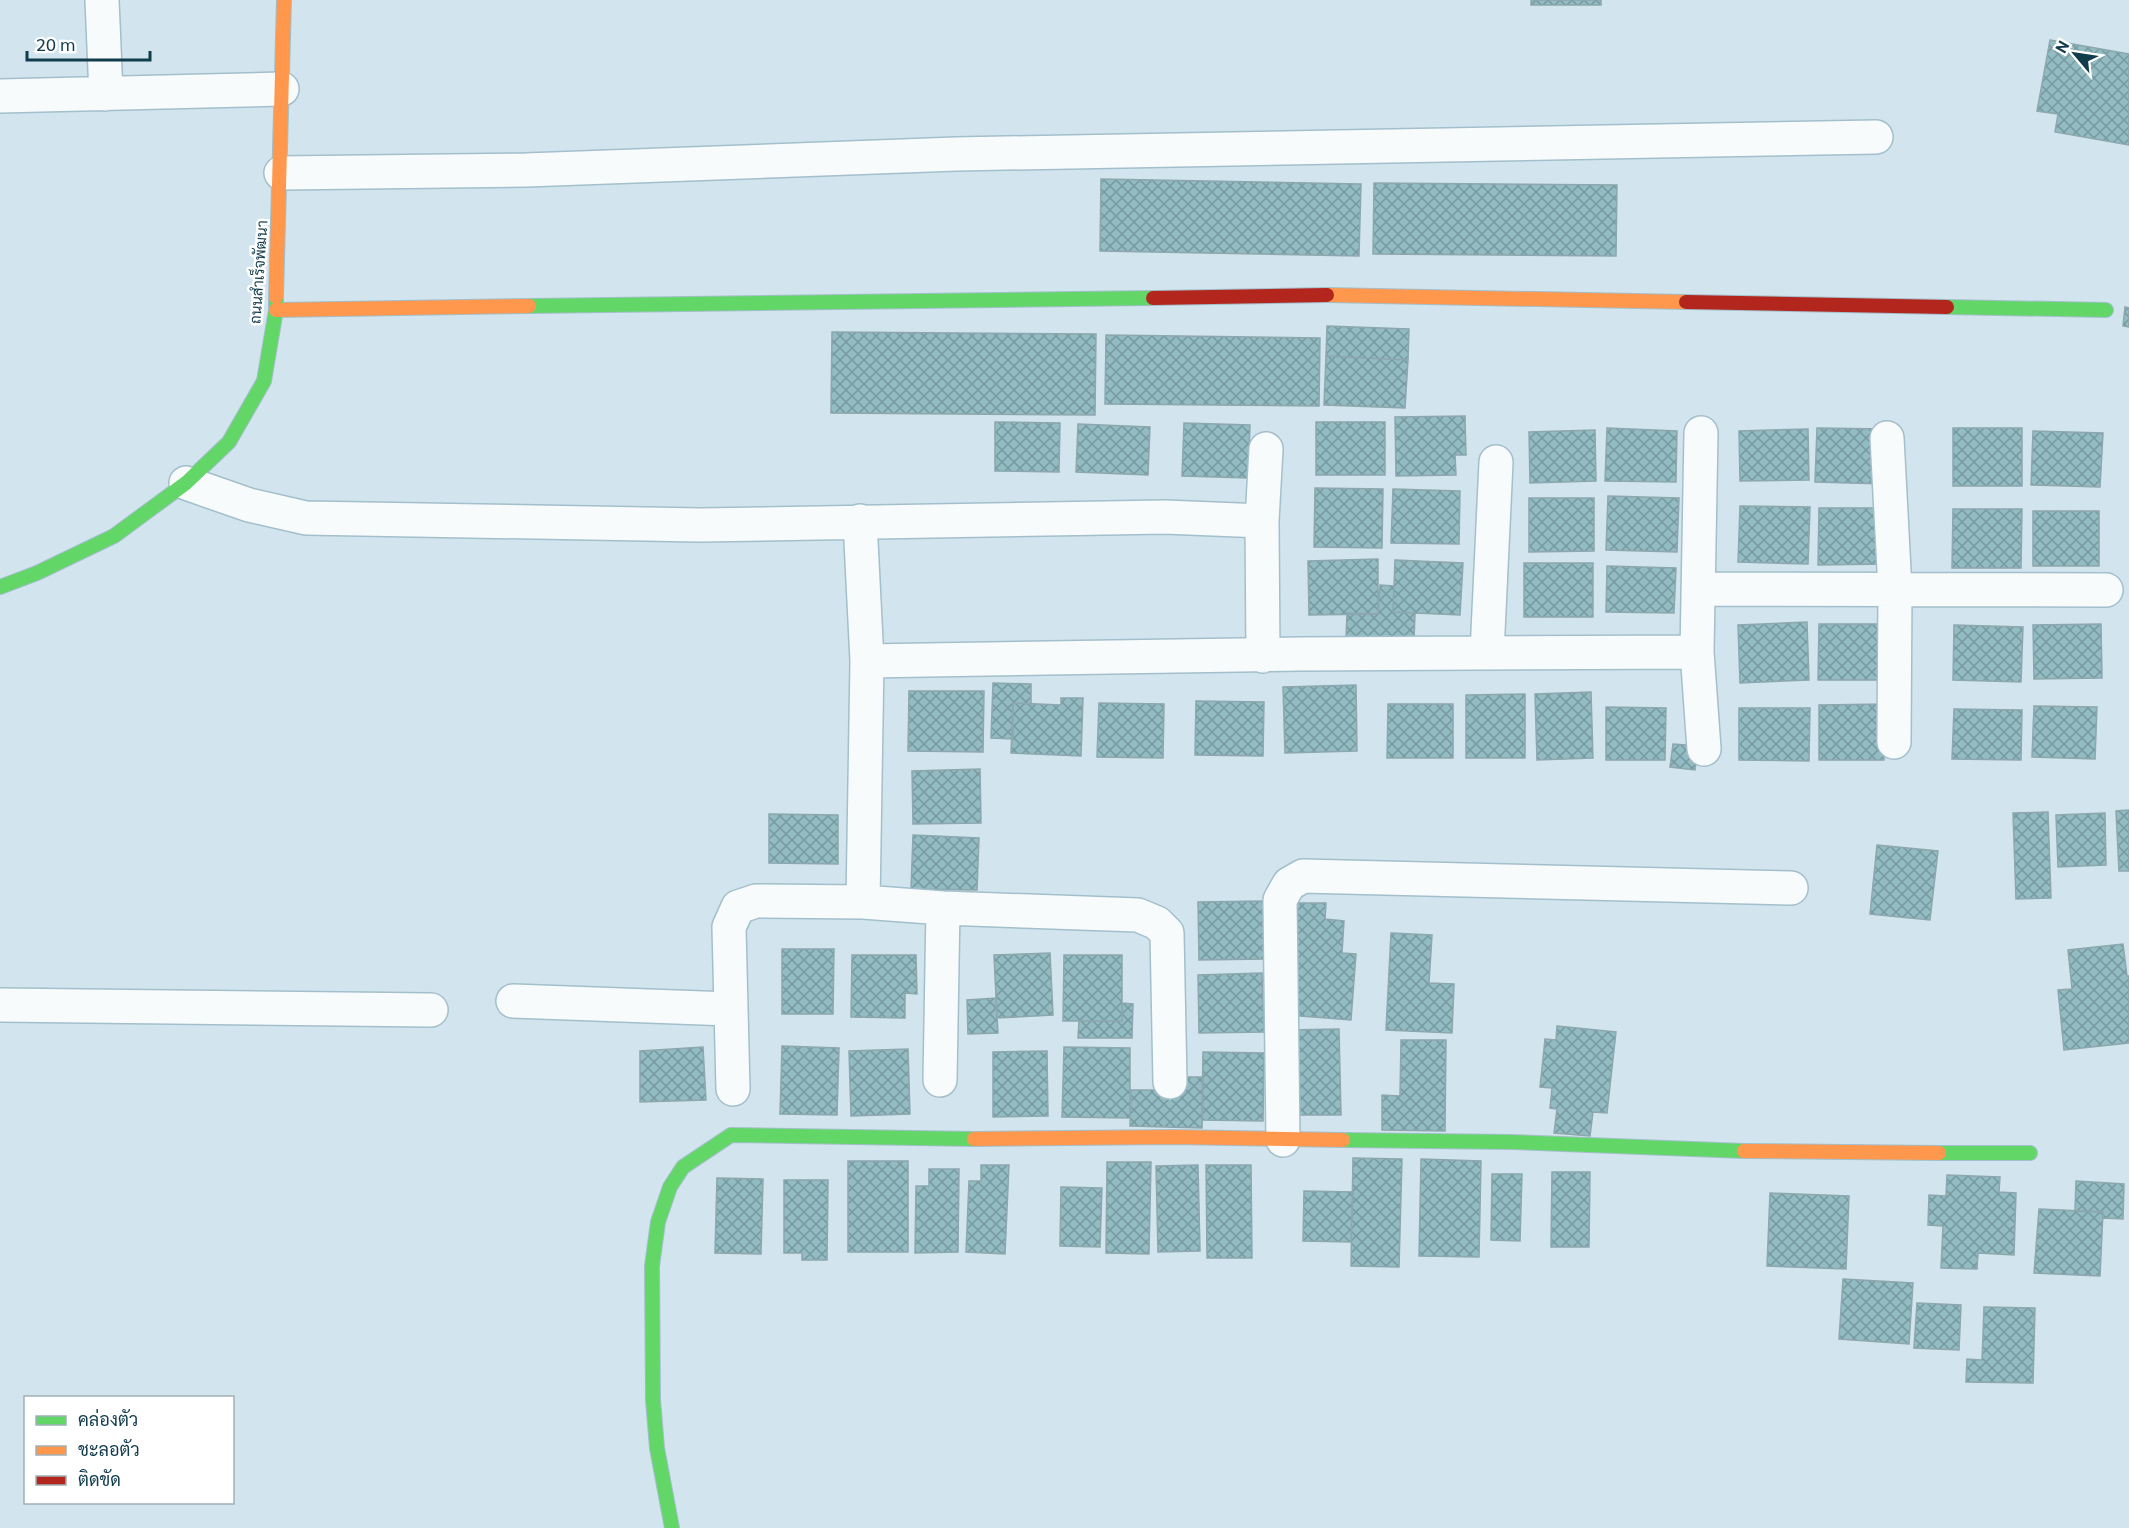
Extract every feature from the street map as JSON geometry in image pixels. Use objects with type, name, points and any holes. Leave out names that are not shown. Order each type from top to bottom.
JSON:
[{"type":"street","points":[[102,0],[105,94]]},
{"type":"street","name":"ถนนสำเร็จพัฒนา","points":[[0,587],[37,573],[114,536],[186,483],[229,442],[264,381],[276,310],[284,0]]},
{"type":"street","points":[[0,96],[282,89]]},
{"type":"street","points":[[281,173],[526,170],[956,154],[1876,137]]},
{"type":"street","points":[[276,310],[1356,295],[2106,310]]},
{"type":"street","points":[[1701,433],[1697,652],[1704,749]]},
{"type":"street","points":[[1887,438],[1895,589],[1894,742]]},
{"type":"street","points":[[1263,656],[1262,521],[1266,449]]},
{"type":"street","points":[[1486,653],[1496,462]]},
{"type":"street","points":[[186,483],[249,505],[306,518],[700,525],[1165,517],[1262,521]]},
{"type":"street","points":[[860,521],[867,661],[863,902]]},
{"type":"street","points":[[1698,589],[2106,590]]},
{"type":"street","points":[[867,661],[1697,652]]},
{"type":"street","points":[[1283,1140],[1280,900],[1289,884],[1304,876],[1791,888]]},
{"type":"street","points":[[733,1089],[729,927],[738,907],[756,901],[863,902],[943,908],[1138,915],[1157,923],[1167,933],[1170,1082]]},
{"type":"street","points":[[940,1080],[943,908]]},
{"type":"street","points":[[513,1001],[730,1009]]},
{"type":"street","points":[[0,1005],[431,1010]]},
{"type":"street","points":[[672,1528],[657,1448],[653,1400],[652,1266],[658,1222],[670,1187],[684,1167],[731,1135],[950,1139],[1174,1137],[1511,1142],[1773,1152],[2030,1153]]},
{"type":"building","points":[[1531,0],[1601,0],[1601,5],[1531,5]]},
{"type":"building","points":[[2050,40],[2129,54],[2129,145],[2055,132],[2058,114],[2037,111]]},
{"type":"building","points":[[1101,179],[1361,184],[1359,256],[1100,251]]},
{"type":"building","points":[[1374,183],[1617,185],[1616,256],[1373,254]]},
{"type":"building","points":[[2125,307],[2129,308],[2129,327],[2123,326]]},
{"type":"building","points":[[1327,326],[1409,329],[1408,360],[1326,356]]},
{"type":"building","points":[[832,332],[1096,334],[1095,415],[831,413]]},
{"type":"building","points":[[1106,335],[1320,338],[1319,406],[1105,404]]},
{"type":"building","points":[[1326,356],[1408,360],[1405,408],[1324,405]]},
{"type":"building","points":[[1465,416],[1466,455],[1455,455],[1456,475],[1396,476],[1395,417]]},
{"type":"building","points":[[995,422],[1060,423],[1059,472],[995,471]]},
{"type":"building","points":[[1316,422],[1385,422],[1385,475],[1316,475]]},
{"type":"building","points":[[1184,423],[1250,425],[1248,478],[1182,476]]},
{"type":"building","points":[[1078,424],[1150,427],[1148,475],[1076,472]]},
{"type":"building","points":[[1607,428],[1677,431],[1676,482],[1605,481]]},
{"type":"building","points":[[1817,428],[1886,429],[1885,484],[1815,482]]},
{"type":"building","points":[[1953,428],[2022,428],[2022,486],[1953,486]]},
{"type":"building","points":[[1808,429],[1809,480],[1740,481],[1739,431]]},
{"type":"building","points":[[1595,430],[1596,481],[1530,483],[1529,432]]},
{"type":"building","points":[[2033,431],[2103,433],[2100,487],[2031,485]]},
{"type":"building","points":[[1315,488],[1383,489],[1382,548],[1314,547]]},
{"type":"building","points":[[1393,489],[1460,491],[1459,544],[1391,543]]},
{"type":"building","points":[[1608,496],[1679,498],[1677,552],[1606,550]]},
{"type":"building","points":[[1529,498],[1594,498],[1594,551],[1529,552]]},
{"type":"building","points":[[1740,506],[1810,507],[1808,564],[1738,562]]},
{"type":"building","points":[[1819,508],[1884,508],[1884,564],[1818,565]]},
{"type":"building","points":[[1953,509],[2022,509],[2021,568],[1952,568]]},
{"type":"building","points":[[2033,511],[2099,511],[2099,566],[2033,566]]},
{"type":"building","points":[[1378,559],[1378,614],[1309,615],[1308,561]]},
{"type":"building","points":[[1395,560],[1463,563],[1460,615],[1393,612]]},
{"type":"building","points":[[1524,563],[1593,563],[1593,617],[1524,617]]},
{"type":"building","points":[[1607,566],[1676,568],[1674,613],[1606,612]]},
{"type":"building","points":[[1380,585],[1394,586],[1393,612],[1415,613],[1414,640],[1346,637],[1347,613],[1378,614]]},
{"type":"building","points":[[1807,622],[1809,680],[1740,683],[1738,625]]},
{"type":"building","points":[[1819,624],[1888,624],[1888,680],[1818,680]]},
{"type":"building","points":[[2101,624],[2102,678],[2034,679],[2033,625]]},
{"type":"building","points":[[1954,625],[2023,627],[2021,682],[1953,680]]},
{"type":"building","points":[[993,683],[1031,684],[1031,704],[1013,703],[1013,739],[991,738]]},
{"type":"building","points":[[1356,685],[1357,751],[1285,753],[1283,687]]},
{"type":"building","points":[[909,691],[984,691],[983,752],[908,751]]},
{"type":"building","points":[[1591,692],[1593,758],[1537,760],[1535,694]]},
{"type":"building","points":[[1525,694],[1525,758],[1466,758],[1466,695]]},
{"type":"building","points":[[1061,698],[1083,698],[1081,756],[1011,753],[1013,703],[1061,705]]},
{"type":"building","points":[[1196,701],[1264,702],[1263,756],[1195,755]]},
{"type":"building","points":[[1099,703],[1164,704],[1163,758],[1097,757]]},
{"type":"building","points":[[1388,704],[1453,704],[1453,758],[1387,758]]},
{"type":"building","points":[[1885,704],[1884,760],[1819,760],[1819,705]]},
{"type":"building","points":[[2034,706],[2097,707],[2095,759],[2032,757]]},
{"type":"building","points":[[1606,707],[1666,708],[1665,760],[1606,760]]},
{"type":"building","points":[[1739,708],[1810,708],[1809,761],[1739,760]]},
{"type":"building","points":[[1954,709],[2022,710],[2021,760],[1952,759]]},
{"type":"building","points":[[1673,744],[1698,746],[1695,770],[1670,767]]},
{"type":"building","points":[[980,769],[981,823],[913,824],[912,771]]},
{"type":"building","points":[[2129,810],[2129,871],[2119,871],[2116,811]]},
{"type":"building","points":[[2048,812],[2051,898],[2016,899],[2013,813]]},
{"type":"building","points":[[2105,813],[2106,865],[2058,867],[2056,815]]},
{"type":"building","points":[[769,814],[838,815],[838,864],[769,863]]},
{"type":"building","points":[[913,835],[979,838],[977,890],[911,889]]},
{"type":"building","points":[[1877,845],[1938,851],[1930,920],[1870,914]]},
{"type":"building","points":[[1264,901],[1265,959],[1199,960],[1198,902]]},
{"type":"building","points":[[1289,903],[1326,903],[1325,919],[1344,921],[1342,953],[1356,954],[1351,1020],[1287,1015]]},
{"type":"building","points":[[1391,933],[1432,935],[1429,983],[1454,984],[1452,1033],[1386,1030]]},
{"type":"building","points":[[2123,944],[2127,976],[2129,976],[2129,1043],[2064,1050],[2058,990],[2072,989],[2068,950]]},
{"type":"building","points":[[782,949],[834,949],[833,1014],[782,1014]]},
{"type":"building","points":[[1050,953],[1053,1015],[997,1018],[994,955]]},
{"type":"building","points":[[852,955],[916,955],[917,994],[905,993],[905,1018],[851,1017]]},
{"type":"building","points":[[1064,955],[1122,955],[1122,1021],[1063,1021]]},
{"type":"building","points":[[1262,973],[1264,1032],[1199,1033],[1198,975]]},
{"type":"building","points":[[996,998],[998,1033],[968,1034],[967,1000]]},
{"type":"building","points":[[1122,1003],[1133,1004],[1132,1038],[1078,1038],[1079,1021],[1122,1021]]},
{"type":"building","points":[[1557,1026],[1616,1032],[1607,1113],[1593,1112],[1590,1136],[1554,1133],[1557,1109],[1550,1108],[1552,1088],[1540,1087],[1545,1039],[1556,1040]]},
{"type":"building","points":[[1339,1029],[1341,1115],[1289,1115],[1287,1030]]},
{"type":"building","points":[[1401,1040],[1446,1040],[1445,1131],[1382,1130],[1382,1095],[1400,1096]]},
{"type":"building","points":[[782,1046],[839,1048],[837,1115],[780,1114]]},
{"type":"building","points":[[703,1047],[706,1100],[640,1102],[640,1051]]},
{"type":"building","points":[[1064,1047],[1130,1048],[1130,1118],[1062,1117]]},
{"type":"building","points":[[908,1049],[910,1114],[851,1116],[849,1051]]},
{"type":"building","points":[[1047,1051],[1048,1116],[993,1117],[993,1052]]},
{"type":"building","points":[[1203,1052],[1264,1053],[1263,1121],[1202,1120]]},
{"type":"building","points":[[1182,1077],[1203,1077],[1202,1128],[1130,1126],[1131,1090],[1182,1090]]},
{"type":"building","points":[[1353,1158],[1402,1159],[1399,1267],[1351,1266]]},
{"type":"building","points":[[1421,1159],[1481,1161],[1479,1257],[1419,1256]]},
{"type":"building","points":[[848,1161],[908,1161],[908,1252],[848,1252]]},
{"type":"building","points":[[1107,1162],[1151,1162],[1149,1254],[1106,1253]]},
{"type":"building","points":[[981,1165],[1009,1165],[1005,1254],[966,1252],[969,1181],[981,1181]]},
{"type":"building","points":[[1198,1165],[1200,1251],[1158,1252],[1156,1166]]},
{"type":"building","points":[[1206,1165],[1251,1165],[1252,1258],[1207,1258]]},
{"type":"building","points":[[929,1169],[959,1169],[958,1252],[915,1253],[916,1186],[929,1186]]},
{"type":"building","points":[[1552,1172],[1590,1172],[1589,1247],[1551,1247]]},
{"type":"building","points":[[1492,1174],[1522,1174],[1520,1241],[1491,1240]]},
{"type":"building","points":[[1947,1175],[2000,1177],[1999,1192],[2016,1193],[2014,1255],[1978,1253],[1977,1269],[1941,1268],[1943,1226],[1928,1225],[1929,1195],[1946,1196]]},
{"type":"building","points":[[717,1178],[763,1179],[761,1254],[715,1253]]},
{"type":"building","points":[[784,1180],[828,1180],[827,1260],[802,1260],[802,1253],[784,1253]]},
{"type":"building","points":[[2076,1181],[2124,1184],[2123,1219],[2103,1218],[2103,1212],[2075,1211]]},
{"type":"building","points":[[1061,1187],[1102,1188],[1100,1247],[1060,1246]]},
{"type":"building","points":[[1304,1191],[1353,1192],[1351,1242],[1303,1241]]},
{"type":"building","points":[[1770,1193],[1849,1196],[1846,1269],[1767,1266]]},
{"type":"building","points":[[2039,1209],[2103,1212],[2100,1276],[2034,1273]]},
{"type":"building","points":[[1843,1279],[1913,1283],[1909,1344],[1839,1339]]},
{"type":"building","points":[[1917,1303],[1961,1305],[1959,1350],[1914,1348]]},
{"type":"building","points":[[1984,1307],[2035,1308],[2033,1383],[1966,1382],[1967,1359],[1982,1360]]},
{"type":"traffic: fast","points":[[0,587],[37,573],[114,536],[186,483],[229,442],[264,381],[276,310],[276,297]]},
{"type":"traffic: fast","points":[[529,306],[1153,298]]},
{"type":"traffic: fast","points":[[1947,307],[2106,310]]},
{"type":"traffic: fast","points":[[672,1528],[657,1448],[653,1400],[652,1266],[658,1222],[670,1187],[683,1167],[731,1135],[974,1139]]},
{"type":"traffic: fast","points":[[1343,1140],[1511,1142],[1744,1151]]},
{"type":"traffic: fast","points":[[1939,1153],[2030,1153]]},
{"type":"traffic: slow","points":[[276,297],[284,0]]},
{"type":"traffic: slow","points":[[1327,295],[1686,302]]},
{"type":"traffic: slow","points":[[276,310],[529,306]]},
{"type":"traffic: slow","points":[[974,1139],[1174,1137],[1343,1140]]},
{"type":"traffic: slow","points":[[1744,1151],[1939,1153]]},
{"type":"traffic: jam","points":[[1153,298],[1327,295]]},
{"type":"traffic: jam","points":[[1686,302],[1947,307]]}]
